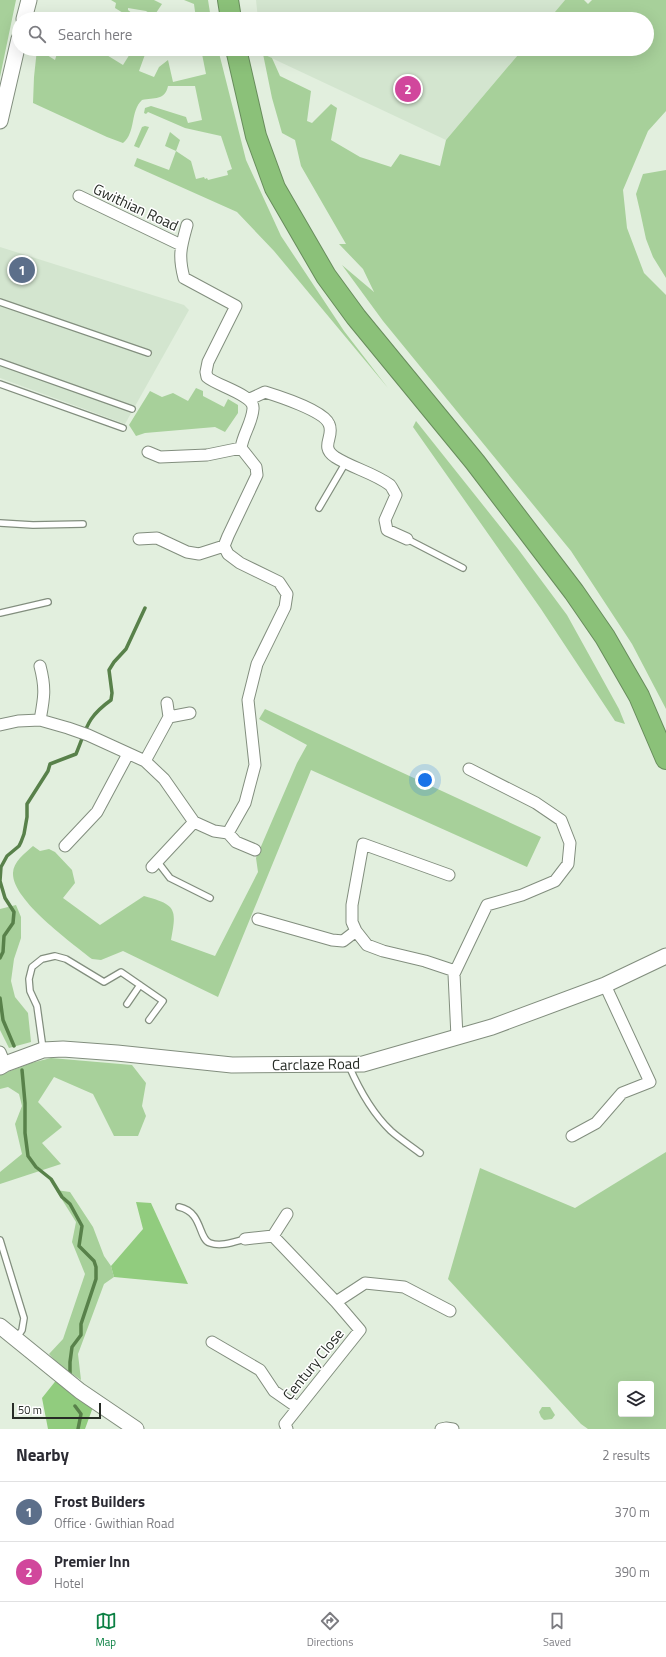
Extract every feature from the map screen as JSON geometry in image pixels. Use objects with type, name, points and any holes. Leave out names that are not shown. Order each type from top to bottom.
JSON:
[{"type":"highway","points":[[228,0],[230,12]]},
{"type":"highway","points":[[238,56],[256,136],[275,188],[326,276],[356,317],[475,462],[574,592],[605,637],[639,696],[666,759]]},
{"type":"street","points":[[26,12],[29,0]]},
{"type":"street","points":[[0,121],[15,56]]},
{"type":"street","name":"Gwithian Road","points":[[79,196],[181,245]]},
{"type":"street","name":"Gwithian Road","points":[[187,225],[181,245],[180,262],[184,278],[236,306],[208,362],[206,372],[207,377],[250,399]]},
{"type":"street","points":[[228,833],[245,803],[256,765],[248,700],[257,664],[285,607],[287,594],[279,582],[240,563],[228,554],[224,546],[257,475],[256,467],[241,448],[242,440],[248,429],[254,407],[250,399],[265,392],[284,398],[322,416],[329,423],[331,432],[327,442],[327,448],[334,456],[390,486],[396,495],[385,520],[387,530],[407,539]]},
{"type":"street","points":[[148,452],[160,457],[207,455],[241,448]]},
{"type":"street","points":[[139,539],[157,538],[187,552],[199,554],[224,546]]},
{"type":"street","points":[[40,666],[44,682],[44,694],[40,720]]},
{"type":"street","points":[[145,761],[169,718],[167,703]]},
{"type":"street","points":[[169,718],[190,713]]},
{"type":"street","points":[[0,725],[18,721],[40,720],[84,734],[145,761],[164,779],[194,822],[214,831],[228,833],[236,842],[255,850]]},
{"type":"street","points":[[65,846],[97,812],[128,754]]},
{"type":"street","points":[[457,1037],[455,971],[487,905],[522,895],[555,881],[568,864],[570,843],[561,820],[536,803],[470,769]]},
{"type":"street","points":[[155,864],[194,822]]},
{"type":"street","points":[[449,875],[363,844],[352,905],[352,922],[356,931],[367,945],[383,951],[425,961],[455,971]]},
{"type":"street","points":[[258,919],[343,942],[356,931]]},
{"type":"street","name":"Carclaze Road","points":[[2,1061],[43,1050],[62,1049],[232,1065],[363,1064],[492,1027],[605,985],[666,956]]},
{"type":"street","points":[[572,1136],[596,1123],[622,1094],[650,1082],[605,985]]},
{"type":"street","points":[[245,1239],[272,1236],[287,1214]]},
{"type":"street","points":[[272,1236],[336,1302],[365,1283],[404,1287],[450,1311]]},
{"type":"street","name":"Century Close","points":[[287,1429],[285,1424],[360,1330],[336,1302]]},
{"type":"street","points":[[0,1326],[80,1391],[136,1429]]},
{"type":"street","points":[[212,1342],[260,1370],[274,1391],[298,1407]]},
{"type":"street","points":[[441,1429],[453,1429]]},
{"type":"lane","points":[[0,302],[148,353]]},
{"type":"lane","points":[[0,362],[132,409]]},
{"type":"lane","points":[[0,384],[123,428]]},
{"type":"lane","points":[[319,508],[346,462]]},
{"type":"lane","points":[[0,523],[33,525],[83,524]]},
{"type":"lane","points":[[407,539],[463,568]]},
{"type":"lane","points":[[0,613],[48,602]]},
{"type":"lane","points":[[155,864],[170,878],[210,898]]},
{"type":"lane","points":[[43,1050],[37,1006],[30,991],[29,979],[32,967],[42,959],[55,956],[66,959],[104,982],[121,972],[163,1000],[149,1020]]},
{"type":"lane","points":[[127,1004],[140,985]]},
{"type":"lane","points":[[348,1064],[358,1086],[381,1121],[392,1132],[420,1153]]},
{"type":"lane","points":[[179,1207],[186,1208],[195,1216],[204,1239],[209,1243],[222,1244],[245,1239]]},
{"type":"lane","points":[[0,1240],[24,1318],[22,1330],[16,1339]]},
{"type":"shaded area","points":[[256,0],[565,0],[555,12],[257,12]]},
{"type":"shaded area","points":[[267,56],[517,56],[446,140]]},
{"type":"shaded area","points":[[0,247],[184,305],[189,310],[125,424],[0,378]]},
{"type":"green space","points":[[0,0],[16,0],[14,12],[12,12],[12,19],[0,77]]},
{"type":"green space","points":[[111,0],[154,0],[162,4],[157,12],[148,12],[128,8],[130,12],[122,12],[115,8],[116,3]]},
{"type":"green space","points":[[184,0],[208,0],[210,12],[195,12],[194,4]]},
{"type":"green space","points":[[565,0],[584,0],[588,4],[592,0],[666,0],[666,111],[648,131],[623,190],[627,228],[644,273],[666,295],[666,709],[632,644],[571,551],[383,321],[342,265],[374,292],[363,269],[339,244],[346,244],[301,166],[295,140],[282,133],[272,98],[263,56],[272,58],[280,76],[311,91],[307,121],[312,123],[331,104],[337,108],[331,140],[360,157],[391,167],[400,154],[440,166],[446,140],[517,56],[654,56],[654,12],[555,12]]},
{"type":"green space","points":[[36,56],[49,56],[55,60],[56,56],[108,56],[123,65],[129,56],[144,56],[139,71],[154,77],[159,67],[168,60],[173,82],[206,74],[202,56],[220,56],[246,160],[281,236],[344,331],[388,388],[274,251],[237,212],[134,166],[137,158],[169,170],[176,151],[191,161],[196,179],[204,177],[208,180],[228,175],[227,171],[232,169],[221,136],[185,128],[148,112],[146,114],[144,113],[145,108],[151,106],[186,117],[188,123],[202,120],[195,86],[168,86],[167,91],[162,96],[142,100],[136,110],[130,134],[123,143],[33,103]]},
{"type":"green space","points":[[142,127],[149,127],[139,148],[134,146]]},
{"type":"green space","points":[[170,132],[180,140],[176,151],[165,146]]},
{"type":"green space","points":[[666,170],[666,278],[653,257],[646,239],[636,194],[643,174]]},
{"type":"green space","points":[[196,388],[203,391],[203,396],[224,407],[228,399],[238,405],[238,413],[225,432],[215,427],[145,433],[136,436],[129,425],[150,391],[162,397],[173,393],[188,401]]},
{"type":"green space","points":[[416,421],[518,549],[567,615],[619,709],[625,724],[615,721],[541,609],[413,427]]},
{"type":"green space","points":[[265,709],[541,837],[527,867],[311,770],[218,997],[123,951],[101,960],[92,959],[44,920],[32,908],[15,884],[13,873],[15,865],[20,858],[33,846],[40,851],[49,849],[55,852],[72,870],[75,883],[63,898],[100,925],[144,896],[163,902],[172,909],[174,921],[171,940],[215,956],[258,872],[256,858],[297,763],[307,745],[259,719]]},
{"type":"green space","points":[[16,905],[21,917],[21,938],[14,959],[11,981],[15,997],[28,1013],[31,1042],[9,1048],[0,1030],[0,909]]},
{"type":"green space","points":[[51,1058],[132,1065],[146,1083],[142,1106],[146,1116],[138,1136],[114,1136],[93,1094],[54,1077],[38,1102],[62,1127],[42,1143],[61,1164],[0,1184],[0,1172],[22,1154],[15,1124],[22,1106],[19,1094],[8,1087],[0,1089],[0,1075],[31,1063]]},
{"type":"green space","points":[[666,1152],[666,1429],[588,1429],[581,1424],[448,1279],[480,1168],[575,1208]]},
{"type":"green space","points":[[56,1190],[70,1192],[93,1227],[104,1256],[111,1266],[114,1277],[104,1284],[78,1354],[81,1380],[59,1365],[49,1354],[63,1339],[85,1274],[72,1242],[76,1222]]},
{"type":"green space","points":[[136,1202],[151,1203],[188,1284],[114,1277],[111,1266],[143,1229]]},
{"type":"green space","points":[[58,1378],[93,1407],[85,1429],[48,1429],[42,1398]]},
{"type":"green space","points":[[542,1407],[550,1407],[555,1415],[552,1419],[544,1420],[541,1417],[539,1412]]},
{"type":"waterway","points":[[0,958],[3,952],[4,936],[13,923],[14,912],[5,898],[0,881],[1,867],[7,856],[19,846],[21,842],[27,817],[27,804],[48,771],[50,764],[76,754],[88,724],[97,712],[111,700],[112,693],[109,670],[126,649],[145,608]]},
{"type":"waterway","points":[[0,998],[3,1020],[14,1046]]},
{"type":"waterway","points":[[22,1070],[25,1103],[25,1133],[28,1156],[36,1167],[51,1179],[62,1197],[70,1204],[82,1226],[79,1246],[94,1261],[96,1267],[96,1279],[81,1324],[81,1335],[72,1347],[70,1374]]},
{"type":"waterway","points":[[75,1406],[81,1414],[78,1429]]},
{"type":"place","name":"Premier Inn","points":[[408,89]]},
{"type":"place","name":"Frost Builders","points":[[22,270]]}]
